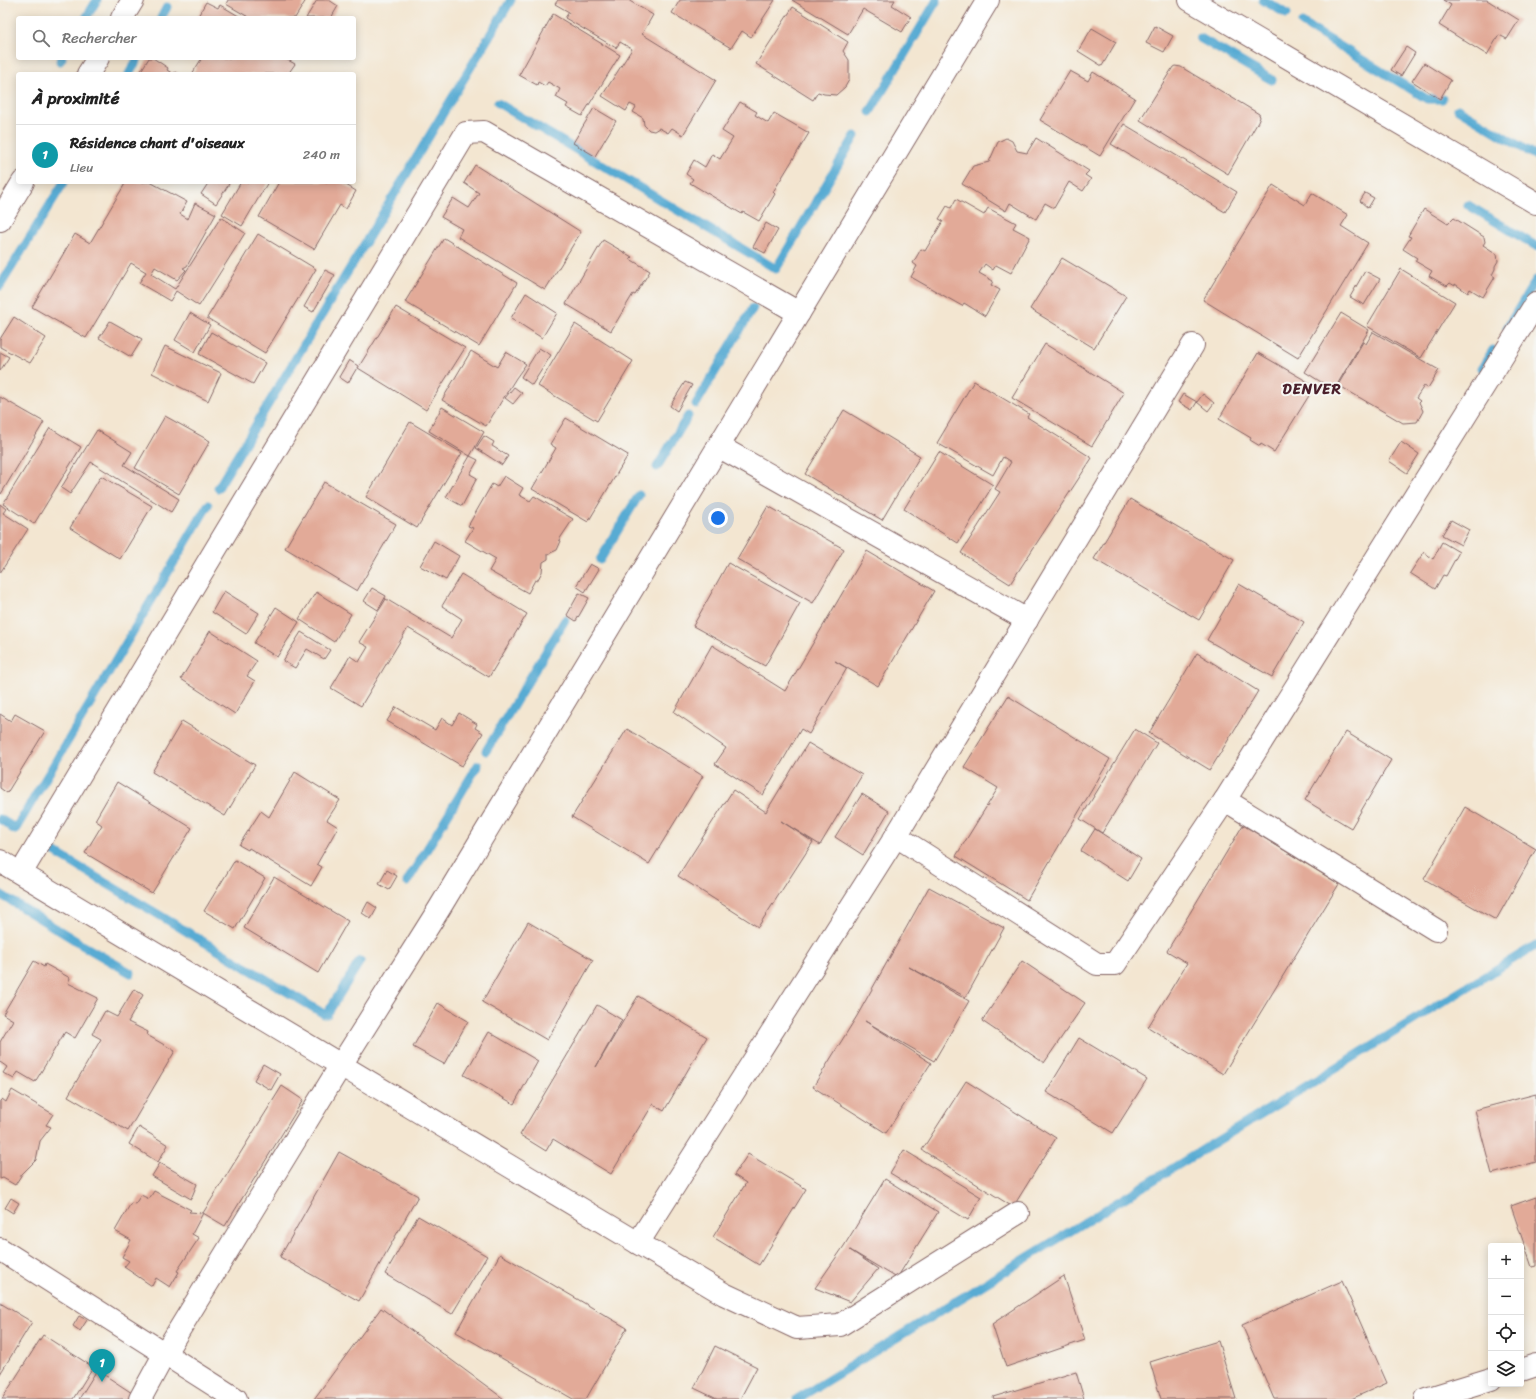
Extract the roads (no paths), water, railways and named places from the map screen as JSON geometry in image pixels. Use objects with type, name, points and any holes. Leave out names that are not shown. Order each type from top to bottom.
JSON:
[{"type":"street","points":[[123,16],[133,0]]},
{"type":"street","points":[[140,1399],[165,1353],[341,1065],[439,909],[988,0]]},
{"type":"street","points":[[1190,0],[1536,203]]},
{"type":"street","points":[[89,72],[97,60]]},
{"type":"street","points":[[21,873],[466,133],[484,132],[799,313]]},
{"type":"street","points":[[0,220],[22,184]]},
{"type":"street","points":[[896,836],[1097,964],[1115,964],[1225,800],[1536,303]]},
{"type":"street","points":[[638,1244],[896,836],[1193,345]]},
{"type":"street","points":[[718,446],[1027,620]]},
{"type":"street","points":[[1225,800],[1436,930]]},
{"type":"street","points":[[0,861],[638,1244],[724,1294],[796,1328],[840,1325],[1018,1213]]},
{"type":"street","points":[[0,1249],[236,1399]]},
{"type":"street","points":[[1524,1369],[1536,1365]]},
{"type":"street","points":[[1426,1399],[1488,1380]]},
{"type":"waterway","points":[[87,16],[97,0]]},
{"type":"waterway","points":[[218,488],[511,0]]},
{"type":"waterway","points":[[870,112],[937,0]]},
{"type":"waterway","points":[[1263,0],[1287,14]]},
{"type":"waterway","points":[[162,16],[167,7]]},
{"type":"waterway","points":[[1302,23],[1427,99],[1442,99]]},
{"type":"waterway","points":[[1200,38],[1272,80]]},
{"type":"waterway","points":[[130,72],[137,60]]},
{"type":"waterway","points":[[498,103],[776,269],[855,136]]},
{"type":"waterway","points":[[1458,109],[1536,156]]},
{"type":"waterway","points":[[0,286],[63,184]]},
{"type":"waterway","points":[[1468,205],[1536,246]]},
{"type":"waterway","points":[[1507,328],[1536,280]]},
{"type":"waterway","points":[[696,404],[753,308]]},
{"type":"waterway","points":[[1482,368],[1493,350]]},
{"type":"waterway","points":[[657,467],[688,416]]},
{"type":"waterway","points":[[600,560],[639,495]]},
{"type":"waterway","points":[[12,828],[15,830],[208,505]]},
{"type":"waterway","points":[[486,751],[565,620]]},
{"type":"waterway","points":[[407,882],[478,765]]},
{"type":"waterway","points":[[0,819],[13,827]]},
{"type":"waterway","points":[[51,850],[324,1014],[327,1014],[360,961]]},
{"type":"waterway","points":[[0,894],[78,942]]},
{"type":"waterway","points":[[82,945],[131,973]]},
{"type":"waterway","points":[[797,1399],[1536,945]]},
{"type":"place","name":"Résidence chant d'oiseaux","points":[[102,1382]]},
{"type":"district","name":"DENVER","points":[[1312,389]]}]
